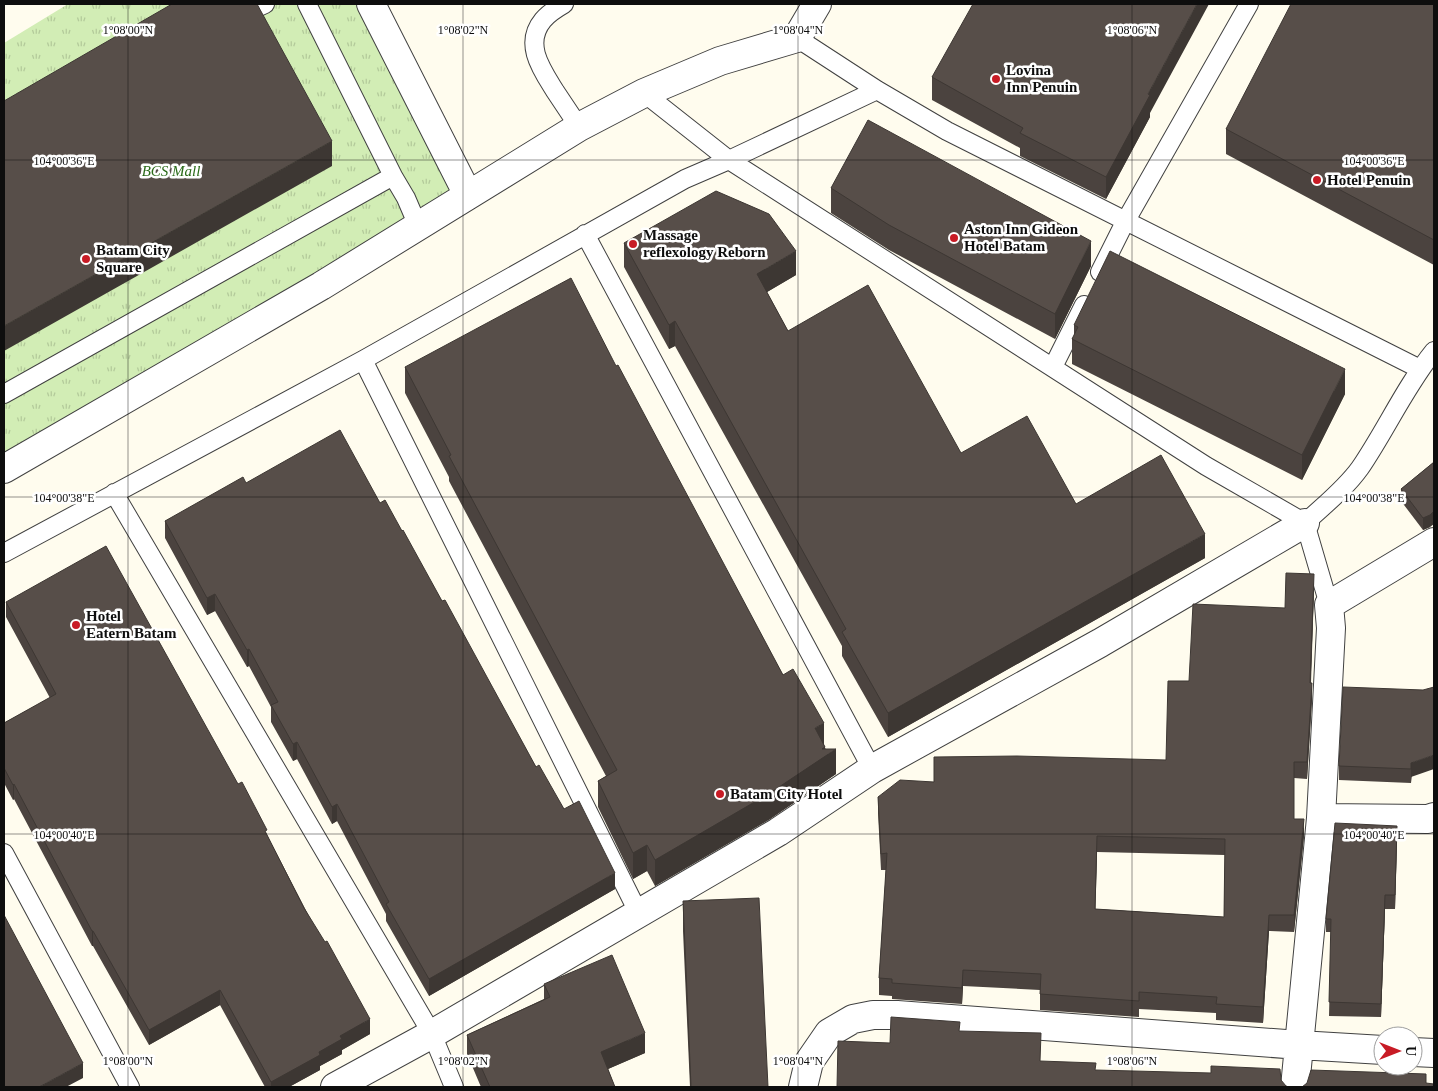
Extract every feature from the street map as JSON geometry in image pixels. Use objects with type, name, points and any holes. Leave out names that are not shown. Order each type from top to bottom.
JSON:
[{"type":"street","points":[[371,4],[468,195]]},
{"type":"street","points":[[4,469],[321,286],[579,127],[644,93],[720,61],[797,38],[817,4]]},
{"type":"street","points":[[335,1087],[432,1034],[778,832],[872,769],[1100,643],[1305,522]]},
{"type":"street","points":[[1295,1087],[1321,818],[1331,628],[1329,605],[1434,542]]},
{"type":"street","points":[[1321,818],[1428,819],[1434,817]]},
{"type":"street","points":[[803,1087],[809,1062],[829,1033],[853,1019],[873,1015],[897,1015],[1373,1049]]},
{"type":"lane","points":[[248,12],[265,4]]},
{"type":"lane","points":[[307,4],[393,176],[406,198],[418,226]]},
{"type":"lane","points":[[564,4],[543,20],[534,42],[535,54],[539,66],[579,127]]},
{"type":"lane","points":[[1053,367],[1125,222],[1249,4]]},
{"type":"lane","points":[[797,38],[877,90],[947,131],[1420,369]]},
{"type":"lane","points":[[4,554],[363,360],[685,179],[877,90]]},
{"type":"lane","points":[[644,93],[729,160],[1206,466],[1305,522],[1329,605]]},
{"type":"lane","points":[[4,394],[393,176]]},
{"type":"lane","points":[[585,234],[872,769]]},
{"type":"lane","points":[[1305,522],[1335,495],[1359,469],[1420,369],[1434,350]]},
{"type":"lane","points":[[363,360],[639,914]]},
{"type":"lane","points":[[114,493],[432,1034],[454,1087]]},
{"type":"lane","points":[[4,853],[130,1087]]},
{"type":"green space","name":"BCS Mall","points":[[68,4],[361,4],[457,200],[4,461],[4,43]]},
{"type":"building","name":"Batam City Square","points":[[172,4],[257,4],[332,141],[4,326],[4,101]]},
{"type":"building","points":[[973,4],[1197,4],[1106,177],[1020,133],[1023,128],[932,77]]},
{"type":"building","points":[[1291,4],[1434,4],[1434,240],[1226,129]]},
{"type":"building","name":"Aston Inn Gideon Hotel Batam","points":[[868,120],[1091,241],[1055,314],[889,225],[831,188]]},
{"type":"building","points":[[716,191],[769,214],[796,251],[757,274],[788,331],[868,285],[961,453],[1027,416],[1076,504],[1161,455],[1205,534],[888,713],[842,632],[846,629],[675,321],[669,325],[624,243]]},
{"type":"building","points":[[1110,251],[1345,369],[1302,455],[1072,339],[1078,327],[1074,325]]},
{"type":"building","points":[[571,278],[616,366],[618,365],[783,675],[793,669],[824,723],[815,728],[825,747],[822,749],[836,749],[770,793],[655,860],[647,845],[633,853],[598,781],[617,770],[449,456],[451,455],[405,367]]},
{"type":"building","points":[[340,430],[380,503],[385,500],[442,601],[445,600],[536,767],[539,765],[564,809],[579,801],[615,873],[429,979],[386,904],[389,902],[337,804],[332,807],[297,742],[293,744],[271,705],[278,702],[249,649],[247,650],[215,594],[207,598],[165,521],[243,477],[246,483]]},
{"type":"building","points":[[1434,462],[1434,511],[1423,518],[1401,489]]},
{"type":"building","points":[[106,546],[238,784],[242,782],[304,908],[325,942],[327,941],[370,1019],[340,1036],[342,1039],[319,1052],[320,1055],[271,1082],[220,990],[149,1030],[92,931],[4,768],[4,723],[56,694],[6,602]]},
{"type":"building","points":[[1286,573],[1314,574],[1310,683],[1312,683],[1307,762],[1294,762],[1294,819],[1304,819],[1294,915],[1269,915],[1263,1007],[1216,1004],[1217,997],[1139,992],[1139,1001],[1040,994],[1041,974],[963,970],[962,988],[892,983],[892,979],[879,978],[887,853],[881,854],[878,797],[900,780],[934,782],[934,757],[1017,756],[1166,760],[1168,681],[1189,681],[1193,604],[1285,608]],"holes":[[[1097,836],[1225,839],[1224,917],[1095,909]]]},
{"type":"building","points":[[1343,687],[1423,690],[1434,687],[1434,755],[1411,763],[1411,769],[1339,766]]},
{"type":"building","points":[[1335,823],[1397,826],[1395,895],[1385,895],[1381,1004],[1329,1002],[1331,919],[1326,919]]},
{"type":"building","points":[[759,898],[768,1087],[691,1087],[683,901]]},
{"type":"building","points":[[4,915],[83,1063],[39,1087],[4,1087]]},
{"type":"building","points":[[612,955],[645,1033],[601,1052],[615,1087],[490,1087],[467,1035],[550,997],[544,984]]},
{"type":"building","points":[[891,1017],[960,1022],[959,1031],[1041,1033],[1040,1061],[1096,1063],[1095,1070],[1211,1073],[1211,1066],[1280,1069],[1281,1080],[1289,1087],[837,1087],[838,1041],[890,1043]]},
{"type":"building","points":[[1311,1070],[1373,1072],[1373,1076],[1423,1076],[1423,1074],[1426,1074],[1426,1083],[1434,1084],[1434,1087],[1302,1087],[1307,1083]]},
{"type":"place","name":"Lovina Inn Penuin","points":[[996,79]]},
{"type":"place","name":"Hotel Penuin","points":[[1317,180]]},
{"type":"place","name":"Aston Inn Gideon Hotel Batam","points":[[954,238]]},
{"type":"place","name":"Massage reflexology Reborn","points":[[633,244]]},
{"type":"place","name":"Batam City Square","points":[[86,259]]},
{"type":"place","name":"Hotel Eatern Batam","points":[[76,625]]},
{"type":"place","name":"Batam City Hotel","points":[[720,794]]}]
